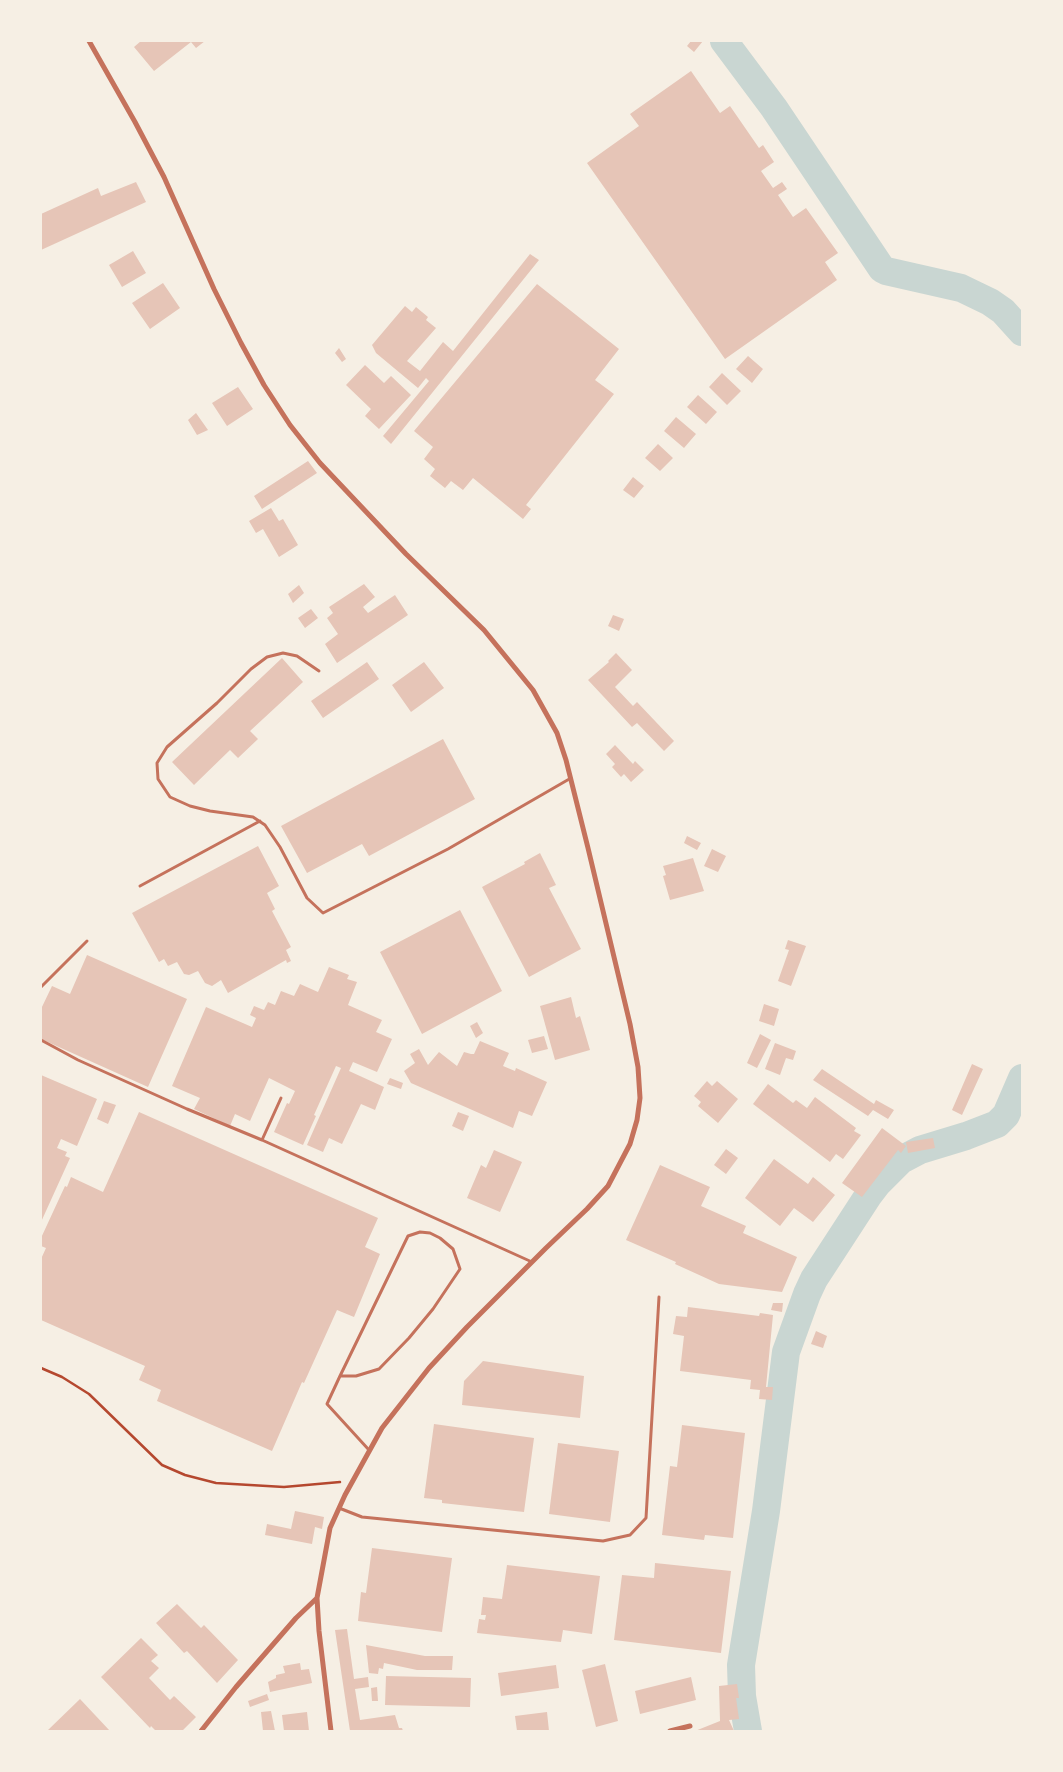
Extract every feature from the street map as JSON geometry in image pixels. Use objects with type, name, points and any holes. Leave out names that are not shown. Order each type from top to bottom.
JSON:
[{"type":"street","points":[[88,41],[135,122],[164,177],[214,289],[264,385],[290,425],[320,463],[406,554],[484,630],[533,690],[557,733],[571,778],[630,1024],[638,1067],[640,1098],[637,1120],[630,1144],[608,1186],[429,1368],[382,1428],[339,1508],[330,1528],[317,1598],[318,1631],[331,1731]]},
{"type":"street","points":[[201,1731],[296,1618],[317,1598]]},
{"type":"street","points":[[670,1731],[690,1726]]},
{"type":"lane","points":[[319,671],[297,656],[283,654],[267,657],[251,669],[167,747],[157,763],[158,779],[170,796],[190,806],[253,817],[265,825],[280,847],[307,898],[324,913],[448,849],[571,778]]},
{"type":"lane","points":[[140,886],[260,822]]},
{"type":"lane","points":[[41,987],[87,941]]},
{"type":"lane","points":[[41,1040],[78,1060],[187,1110],[262,1140],[532,1262]]},
{"type":"lane","points":[[262,1140],[281,1098]]},
{"type":"lane","points":[[340,1376],[356,1376],[379,1369],[409,1338],[433,1309],[460,1269],[453,1249],[440,1238],[430,1232],[420,1232],[408,1236],[340,1376],[327,1404],[369,1450]]},
{"type":"lane","points":[[339,1508],[362,1517],[603,1541],[630,1535],[646,1518],[659,1297]]},
{"type":"path","points":[[41,1368],[62,1377],[89,1394],[162,1465],[185,1475],[216,1483],[284,1487],[352,1481]]},
{"type":"building","points":[[141,41],[205,41],[196,48],[191,42],[154,71],[134,47]]},
{"type":"building","points":[[691,41],[703,41],[694,52],[687,46]]},
{"type":"building","points":[[691,71],[720,113],[730,106],[759,148],[763,145],[774,162],[761,171],[773,188],[782,182],[787,189],[778,195],[793,217],[806,208],[838,253],[825,262],[837,280],[725,359],[587,163],[639,126],[630,114]]},
{"type":"building","points":[[136,182],[146,202],[41,250],[41,214],[98,188],[101,196]]},
{"type":"building","points":[[133,251],[146,273],[122,287],[109,265]]},
{"type":"building","points":[[530,254],[539,260],[391,444],[383,436],[429,381],[426,378],[418,388],[376,353],[372,345],[405,306],[412,312],[416,307],[428,317],[426,320],[436,328],[407,361],[420,371],[443,342],[453,351]]},
{"type":"building","points":[[163,283],[180,308],[150,329],[132,303]]},
{"type":"building","points":[[537,284],[619,349],[595,380],[614,394],[526,505],[531,509],[523,519],[473,478],[463,490],[451,481],[445,488],[430,476],[435,469],[424,459],[433,447],[414,431]]},
{"type":"building","points":[[339,348],[346,359],[342,362],[335,353]]},
{"type":"building","points":[[748,356],[763,369],[752,383],[736,369]]},
{"type":"building","points":[[365,365],[384,383],[391,376],[411,395],[379,429],[365,416],[371,409],[346,385]]},
{"type":"building","points":[[722,373],[741,391],[727,405],[709,387]]},
{"type":"building","points":[[238,387],[253,409],[227,426],[212,403]]},
{"type":"building","points":[[698,395],[717,412],[706,424],[687,407]]},
{"type":"building","points":[[196,413],[208,430],[197,435],[188,420]]},
{"type":"building","points":[[676,417],[696,434],[684,448],[664,431]]},
{"type":"building","points":[[658,444],[673,458],[660,471],[645,458]]},
{"type":"building","points":[[308,461],[317,473],[262,509],[254,496]]},
{"type":"building","points":[[633,477],[644,486],[634,498],[623,490]]},
{"type":"building","points":[[271,508],[279,521],[283,519],[298,545],[279,557],[263,529],[256,533],[249,521]]},
{"type":"building","points":[[364,584],[375,597],[363,607],[368,613],[395,595],[408,615],[337,663],[325,644],[338,634],[327,618],[333,613],[329,607]]},
{"type":"building","points":[[299,585],[304,593],[293,603],[288,594]]},
{"type":"building","points":[[311,609],[318,618],[305,628],[298,618]]},
{"type":"building","points":[[613,615],[624,619],[619,631],[608,626]]},
{"type":"building","points":[[616,653],[632,670],[615,687],[633,706],[637,702],[674,741],[664,751],[637,723],[632,727],[588,680],[609,662]]},
{"type":"building","points":[[282,658],[303,682],[250,731],[258,739],[238,758],[230,750],[194,785],[172,762]]},
{"type":"building","points":[[367,662],[379,679],[323,718],[311,701]]},
{"type":"building","points":[[424,662],[444,688],[411,712],[392,685]]},
{"type":"building","points":[[443,739],[475,799],[369,856],[362,844],[307,873],[281,826]]},
{"type":"building","points":[[615,745],[633,764],[635,761],[644,770],[631,782],[624,774],[621,777],[612,767],[615,764],[606,754]]},
{"type":"building","points":[[687,836],[701,843],[697,850],[684,843]]},
{"type":"building","points":[[258,846],[279,886],[267,893],[275,909],[272,911],[291,947],[286,950],[291,961],[287,963],[286,960],[228,993],[221,980],[212,986],[205,983],[198,971],[189,975],[184,974],[177,962],[168,966],[164,959],[159,962],[132,913]]},
{"type":"building","points":[[712,849],[726,856],[718,872],[704,866]]},
{"type":"building","points":[[540,853],[556,885],[549,888],[581,949],[529,977],[482,887],[525,864],[524,862]]},
{"type":"building","points":[[693,858],[704,891],[670,900],[663,876],[666,875],[663,866]]},
{"type":"building","points":[[460,910],[502,991],[422,1034],[380,952]]},
{"type":"building","points":[[788,940],[806,946],[791,986],[778,981],[789,950],[785,949]]},
{"type":"building","points":[[87,955],[187,999],[148,1087],[41,1039],[41,1009],[52,986],[70,994]]},
{"type":"building","points":[[329,967],[349,975],[347,979],[357,982],[348,1005],[382,1020],[376,1032],[392,1039],[377,1072],[353,1062],[349,1071],[384,1087],[375,1110],[361,1104],[342,1144],[329,1138],[323,1152],[307,1145],[341,1068],[336,1066],[303,1145],[274,1132],[287,1103],[289,1104],[295,1091],[269,1078],[250,1121],[235,1114],[230,1126],[194,1109],[200,1098],[172,1086],[206,1007],[252,1027],[256,1018],[250,1015],[254,1006],[264,1010],[268,1002],[275,1005],[281,991],[294,996],[300,984],[318,992]]},
{"type":"building","points":[[571,997],[576,1018],[580,1016],[590,1050],[555,1060],[540,1006]]},
{"type":"building","points":[[764,1004],[779,1009],[774,1026],[759,1021]]},
{"type":"building","points":[[477,1022],[483,1033],[476,1038],[470,1026]]},
{"type":"building","points":[[760,1034],[771,1040],[757,1068],[747,1063]]},
{"type":"building","points":[[544,1036],[548,1049],[532,1053],[528,1040]]},
{"type":"building","points":[[480,1041],[509,1053],[503,1066],[515,1071],[516,1068],[547,1082],[532,1116],[519,1111],[513,1128],[411,1083],[404,1071],[415,1063],[410,1054],[419,1049],[428,1065],[439,1052],[457,1066],[464,1052],[474,1054]]},
{"type":"building","points":[[775,1043],[796,1051],[793,1060],[786,1058],[780,1075],[765,1069]]},
{"type":"building","points":[[972,1064],[983,1069],[962,1115],[952,1110]]},
{"type":"building","points":[[822,1069],[874,1104],[876,1100],[894,1110],[888,1119],[873,1110],[868,1116],[813,1080]]},
{"type":"building","points":[[41,1075],[97,1099],[77,1146],[61,1139],[57,1148],[67,1152],[65,1156],[70,1158],[41,1222]]},
{"type":"building","points":[[390,1078],[403,1083],[401,1089],[387,1084]]},
{"type":"building","points":[[707,1081],[712,1086],[717,1081],[738,1099],[718,1123],[698,1106],[701,1102],[694,1096]]},
{"type":"building","points":[[768,1084],[793,1103],[796,1100],[807,1108],[815,1097],[856,1128],[854,1131],[861,1135],[843,1159],[836,1154],[830,1162],[753,1104]]},
{"type":"building","points":[[104,1101],[116,1105],[108,1124],[97,1119]]},
{"type":"building","points":[[139,1112],[378,1218],[365,1247],[380,1254],[354,1317],[337,1310],[304,1383],[302,1382],[272,1451],[157,1401],[161,1390],[139,1380],[145,1366],[41,1320],[41,1259],[46,1248],[41,1246],[41,1238],[65,1186],[67,1187],[71,1177],[103,1192]]},
{"type":"building","points":[[458,1112],[469,1116],[463,1131],[452,1126]]},
{"type":"building","points":[[882,1128],[906,1146],[901,1153],[898,1150],[862,1197],[842,1183]]},
{"type":"building","points":[[933,1138],[935,1148],[908,1153],[906,1142]]},
{"type":"building","points":[[726,1149],[738,1158],[726,1174],[714,1165]]},
{"type":"building","points":[[494,1150],[522,1162],[500,1212],[467,1198],[481,1165],[486,1168]]},
{"type":"building","points":[[774,1159],[808,1184],[813,1177],[835,1195],[813,1222],[794,1208],[780,1226],[745,1198]]},
{"type":"building","points":[[660,1165],[710,1187],[701,1206],[746,1226],[743,1233],[797,1257],[782,1292],[719,1284],[626,1240]]},
{"type":"building","points":[[773,1303],[783,1303],[782,1312],[771,1310]]},
{"type":"building","points":[[688,1307],[759,1316],[760,1313],[773,1315],[766,1387],[773,1387],[772,1400],[759,1399],[760,1390],[750,1389],[751,1380],[680,1371],[684,1336],[673,1334],[676,1316],[687,1317]]},
{"type":"building","points":[[816,1331],[827,1336],[823,1348],[811,1344]]},
{"type":"building","points":[[483,1361],[584,1376],[580,1418],[462,1405],[464,1381]]},
{"type":"building","points":[[434,1424],[534,1438],[524,1512],[442,1503],[442,1500],[424,1498]]},
{"type":"building","points":[[682,1425],[745,1433],[733,1538],[705,1535],[704,1540],[662,1535],[670,1466],[677,1467]]},
{"type":"building","points":[[558,1443],[619,1451],[610,1522],[549,1514]]},
{"type":"building","points":[[295,1511],[324,1517],[322,1529],[315,1527],[312,1544],[265,1535],[267,1524],[291,1529]]},
{"type":"building","points":[[372,1548],[452,1558],[442,1632],[358,1621],[361,1592],[366,1593]]},
{"type":"building","points":[[655,1563],[731,1571],[721,1653],[614,1640],[622,1575],[654,1578]]},
{"type":"building","points":[[507,1565],[600,1576],[592,1634],[563,1630],[561,1642],[477,1633],[479,1619],[485,1620],[486,1615],[481,1615],[483,1597],[502,1599]]},
{"type":"building","points":[[177,1604],[201,1628],[204,1625],[238,1660],[217,1683],[187,1651],[184,1653],[156,1623]]},
{"type":"building","points":[[347,1629],[354,1679],[368,1677],[369,1687],[355,1689],[360,1720],[395,1715],[399,1728],[402,1728],[403,1731],[350,1731],[335,1630]]},
{"type":"building","points":[[141,1638],[158,1655],[151,1661],[159,1668],[149,1678],[170,1700],[174,1696],[196,1717],[182,1731],[156,1731],[151,1726],[150,1728],[101,1677]]},
{"type":"building","points":[[366,1645],[425,1656],[453,1656],[452,1670],[417,1670],[384,1663],[383,1669],[379,1668],[378,1674],[369,1673]]},
{"type":"building","points":[[300,1663],[301,1670],[309,1669],[312,1683],[270,1692],[268,1682],[276,1678],[276,1675],[285,1673],[283,1666]]},
{"type":"building","points":[[605,1664],[618,1721],[596,1727],[582,1670]]},
{"type":"building","points":[[556,1665],[559,1688],[501,1696],[498,1673]]},
{"type":"building","points":[[386,1676],[471,1678],[470,1707],[385,1705]]},
{"type":"building","points":[[691,1677],[696,1700],[640,1714],[635,1691]]},
{"type":"building","points":[[737,1684],[739,1698],[736,1698],[739,1719],[729,1720],[734,1731],[695,1731],[720,1721],[719,1686]]},
{"type":"building","points":[[377,1687],[378,1701],[372,1701],[371,1688]]},
{"type":"building","points":[[267,1694],[269,1700],[250,1707],[248,1701]]},
{"type":"building","points":[[80,1699],[110,1731],[47,1731]]},
{"type":"building","points":[[271,1711],[275,1731],[263,1731],[261,1712]]},
{"type":"building","points":[[307,1712],[309,1731],[284,1731],[282,1715]]},
{"type":"building","points":[[547,1712],[549,1731],[517,1731],[515,1716]]},
{"type":"waterway","points":[[724,41],[774,108],[882,269],[961,288],[990,302],[1003,311],[1022,332]]},
{"type":"waterway","points":[[748,1731],[742,1696],[741,1665],[766,1511],[786,1352],[807,1294],[814,1279],[878,1183],[901,1160],[920,1150],[997,1124],[1006,1115],[1022,1078]]}]
